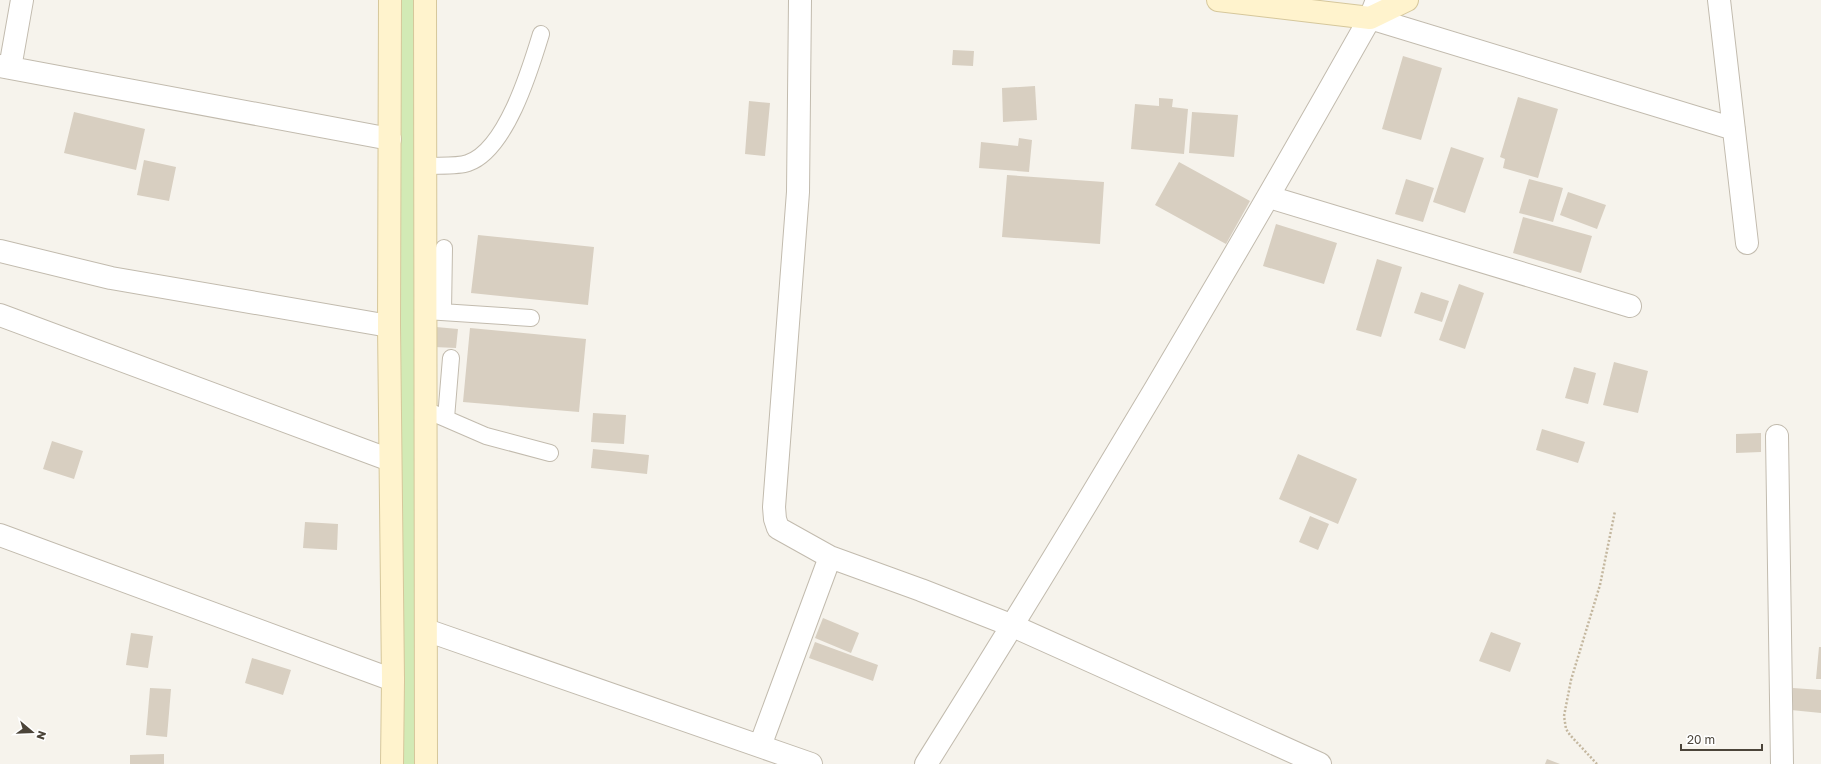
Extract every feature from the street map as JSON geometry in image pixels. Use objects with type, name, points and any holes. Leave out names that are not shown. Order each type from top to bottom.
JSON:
[{"type":"street","points":[[22,0],[5,67],[390,139]]},
{"type":"street","points":[[390,0],[389,326],[393,680],[392,764]]},
{"type":"street","points":[[425,0],[425,166],[434,311],[426,410],[426,764]]},
{"type":"street","points":[[800,0],[798,192],[774,507],[775,519],[778,528],[830,557],[921,590],[1013,626],[1320,764]]},
{"type":"street","points":[[1218,0],[1373,9],[1734,129]]},
{"type":"street","points":[[926,764],[1013,626],[1269,197],[1373,9],[1407,0]]},
{"type":"street","points":[[1719,0],[1747,243]]},
{"type":"street","points":[[1269,197],[1630,306]]},
{"type":"street","points":[[0,251],[112,278],[389,326]]},
{"type":"street","points":[[0,315],[390,460]]},
{"type":"street","points":[[1777,436],[1782,764]]},
{"type":"street","points":[[0,535],[393,680]]},
{"type":"street","points":[[760,746],[830,557]]},
{"type":"street","points":[[426,630],[811,764]]},
{"type":"lane","points":[[425,166],[467,163],[486,153],[506,123],[529,76],[541,34]]},
{"type":"lane","points":[[444,248],[434,311],[531,318]]},
{"type":"lane","points":[[446,418],[451,358]]},
{"type":"lane","points":[[426,410],[486,436],[550,453]]},
{"type":"path","points":[[1597,764],[1570,735],[1566,729],[1564,716],[1571,680],[1600,585],[1615,511]]},
{"type":"green space","points":[[394,0],[416,0],[419,764],[390,764]]},
{"type":"building","points":[[953,50],[974,51],[973,66],[952,65]]},
{"type":"building","points":[[1403,56],[1442,68],[1421,140],[1382,129]]},
{"type":"building","points":[[1035,86],[1037,120],[1003,122],[1002,88]]},
{"type":"building","points":[[1518,97],[1558,109],[1538,178],[1503,168],[1505,159],[1500,157]]},
{"type":"building","points":[[1159,98],[1173,99],[1172,107],[1188,109],[1184,154],[1131,149],[1135,104],[1159,106]]},
{"type":"building","points":[[749,101],[770,103],[765,156],[745,154]]},
{"type":"building","points":[[74,112],[145,129],[136,170],[64,153]]},
{"type":"building","points":[[1192,112],[1238,115],[1234,157],[1189,153]]},
{"type":"building","points":[[1019,138],[1032,140],[1029,172],[979,168],[981,142],[1018,146]]},
{"type":"building","points":[[1451,147],[1484,158],[1465,213],[1433,202]]},
{"type":"building","points":[[144,160],[176,167],[169,201],[137,195]]},
{"type":"building","points":[[1179,162],[1250,201],[1226,244],[1155,205]]},
{"type":"building","points":[[1007,175],[1104,182],[1100,244],[1002,237]]},
{"type":"building","points":[[1406,179],[1434,188],[1423,222],[1395,214]]},
{"type":"building","points":[[1529,179],[1563,188],[1553,222],[1519,213]]},
{"type":"building","points":[[1568,192],[1606,205],[1597,229],[1560,215]]},
{"type":"building","points":[[1523,217],[1592,236],[1581,273],[1513,253]]},
{"type":"building","points":[[1276,224],[1337,243],[1324,284],[1263,266]]},
{"type":"building","points":[[478,235],[594,247],[588,305],[471,293]]},
{"type":"building","points":[[1377,259],[1402,267],[1381,337],[1356,330]]},
{"type":"building","points":[[1459,284],[1484,293],[1465,349],[1439,340]]},
{"type":"building","points":[[1421,292],[1449,301],[1442,322],[1414,313]]},
{"type":"building","points":[[436,327],[458,329],[456,348],[434,347]]},
{"type":"building","points":[[470,328],[586,339],[579,412],[463,402]]},
{"type":"building","points":[[1614,362],[1648,371],[1638,413],[1603,405]]},
{"type":"building","points":[[1574,367],[1596,373],[1588,404],[1565,398]]},
{"type":"building","points":[[593,413],[626,415],[624,444],[591,442]]},
{"type":"building","points":[[1542,429],[1585,442],[1578,463],[1536,450]]},
{"type":"building","points":[[1761,433],[1761,452],[1736,453],[1736,434]]},
{"type":"building","points":[[52,441],[83,451],[74,479],[43,469]]},
{"type":"building","points":[[593,449],[649,455],[647,474],[591,468]]},
{"type":"building","points":[[1298,454],[1357,479],[1338,524],[1279,499]]},
{"type":"building","points":[[1310,516],[1329,524],[1318,550],[1299,542]]},
{"type":"building","points":[[305,522],[338,524],[337,550],[303,548]]},
{"type":"building","points":[[823,618],[859,633],[851,653],[815,638]]},
{"type":"building","points":[[1491,632],[1521,643],[1510,672],[1479,661]]},
{"type":"building","points":[[131,633],[153,636],[148,668],[126,665]]},
{"type":"building","points":[[815,642],[878,665],[873,681],[809,658]]},
{"type":"building","points":[[1819,647],[1821,647],[1821,679],[1816,679]]},
{"type":"building","points":[[252,658],[291,670],[283,695],[245,683]]},
{"type":"building","points":[[150,688],[171,689],[167,737],[146,735]]},
{"type":"building","points":[[1793,688],[1821,690],[1821,713],[1791,710]]},
{"type":"building","points":[[164,754],[164,764],[130,764],[130,755]]},
{"type":"building","points":[[1547,759],[1560,764],[1545,764]]}]
